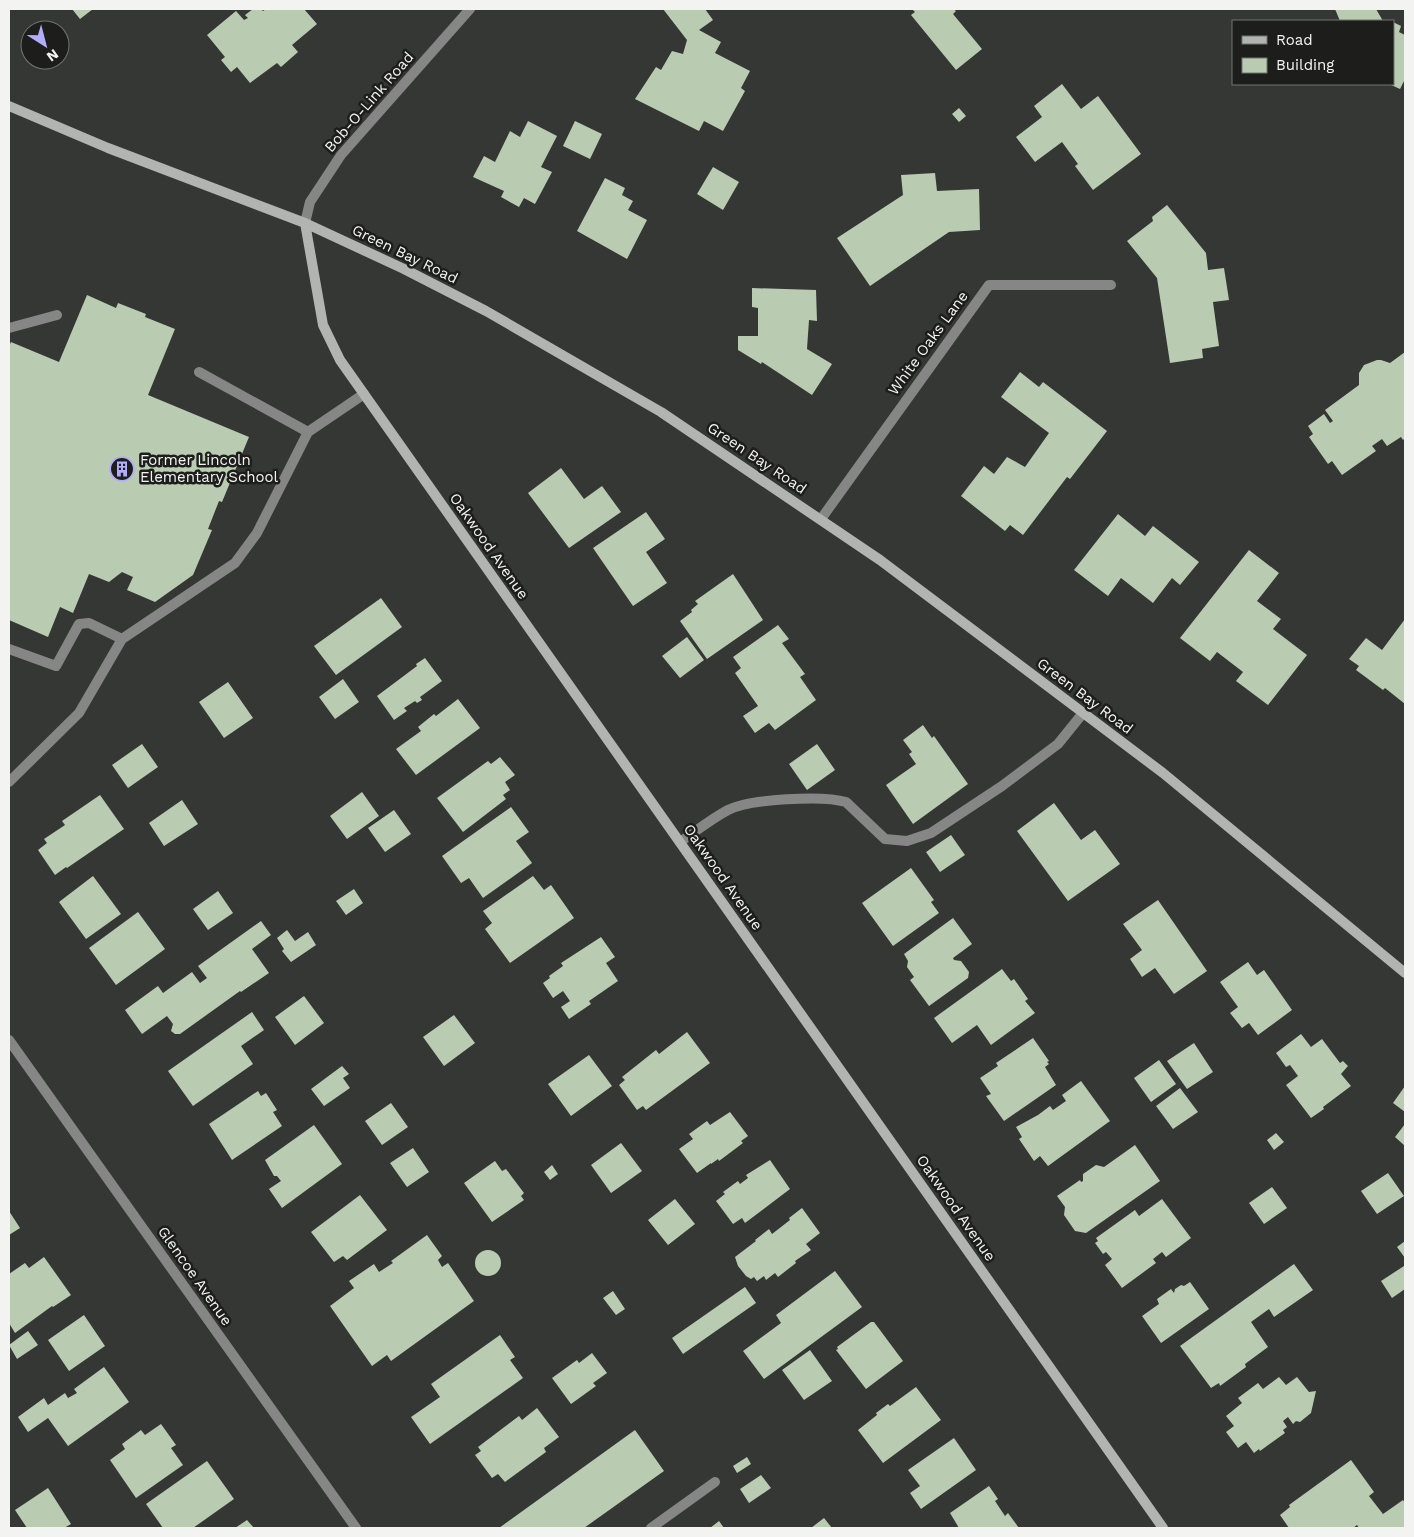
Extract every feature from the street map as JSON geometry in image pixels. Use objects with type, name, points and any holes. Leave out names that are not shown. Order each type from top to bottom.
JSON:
[{"type":"main road","name":"Green Bay Road","points":[[9,106],[108,148],[305,223],[404,269],[486,311],[661,412],[880,560],[1163,773],[1405,973]]},
{"type":"main road","name":"Oakwood Avenue","points":[[305,223],[323,325],[340,360],[1163,1528]]},
{"type":"street","name":"Bob-O-Link Road","points":[[305,223],[310,202],[341,155],[470,9]]},
{"type":"street","name":"White Oaks Lane","points":[[821,519],[989,285],[1112,285]]},
{"type":"street","points":[[9,328],[57,315]]},
{"type":"street","points":[[200,372],[308,432]]},
{"type":"street","points":[[9,782],[79,713],[122,639],[235,563],[257,533],[308,432],[364,394]]},
{"type":"street","points":[[9,649],[56,666],[79,624],[89,623],[122,639]]},
{"type":"street","points":[[680,842],[729,810],[754,802],[788,800],[837,800],[846,802],[885,839],[907,841],[923,836],[931,833],[1002,786],[1058,744],[1082,713]]},
{"type":"street","name":"Glencoe Avenue","points":[[9,1040],[356,1528]]},
{"type":"street","points":[[651,1528],[715,1482]]},
{"type":"building","points":[[72,9],[93,9],[80,19]]},
{"type":"building","points":[[253,9],[261,9],[263,11],[266,9],[304,9],[317,24],[292,45],[298,52],[281,67],[277,63],[250,83],[237,67],[231,72],[221,60],[225,57],[207,35],[236,11],[244,20],[248,18],[245,15]]},
{"type":"building","points":[[663,9],[705,9],[713,20],[699,30],[721,42],[715,53],[750,71],[741,88],[745,91],[723,131],[704,121],[699,131],[635,99],[656,67],[661,70],[672,51],[683,54],[687,40]]},
{"type":"building","points":[[912,9],[953,9],[956,11],[953,14],[982,49],[956,70],[911,15],[915,12]]},
{"type":"building","points":[[1335,9],[1376,9],[1382,20],[1340,20]]},
{"type":"building","points":[[1394,22],[1401,26],[1399,32],[1405,35],[1405,79],[1400,89],[1391,85],[1394,85]]},
{"type":"building","points":[[1062,84],[1081,109],[1098,96],[1141,154],[1093,190],[1075,166],[1078,164],[1062,142],[1035,162],[1016,137],[1042,117],[1034,106]]},
{"type":"building","points":[[959,108],[966,116],[959,122],[952,114]]},
{"type":"building","points":[[528,121],[557,136],[541,167],[552,172],[535,204],[524,198],[519,207],[501,197],[504,191],[473,177],[484,156],[495,162],[510,131],[520,137]]},
{"type":"building","points":[[575,121],[602,134],[590,159],[563,146]]},
{"type":"building","points":[[713,167],[739,182],[723,210],[697,194]]},
{"type":"building","points":[[935,173],[937,191],[979,189],[980,230],[949,232],[870,286],[837,238],[903,195],[901,175]]},
{"type":"building","points":[[605,178],[625,188],[622,195],[633,201],[628,210],[647,220],[627,259],[577,231]]},
{"type":"building","points":[[1167,205],[1206,253],[1208,270],[1224,268],[1229,300],[1213,302],[1219,346],[1202,349],[1203,358],[1170,363],[1157,278],[1127,241],[1153,221],[1152,217]]},
{"type":"building","points":[[752,288],[816,290],[817,321],[809,320],[807,349],[832,364],[812,395],[762,362],[761,364],[738,350],[738,336],[758,336],[758,308],[752,307]]},
{"type":"building","name":"Former Lincoln Elementary School","points":[[87,295],[116,308],[118,303],[146,314],[145,317],[175,329],[148,395],[249,437],[222,502],[219,501],[208,529],[212,530],[193,575],[155,602],[127,590],[133,577],[122,572],[109,582],[89,574],[73,613],[60,607],[48,637],[9,620],[9,346],[11,342],[59,362]]},
{"type":"building","points":[[1405,352],[1405,438],[1403,440],[1401,437],[1387,446],[1382,439],[1372,446],[1376,451],[1342,475],[1332,461],[1328,464],[1309,437],[1313,434],[1308,426],[1324,414],[1330,423],[1333,421],[1325,410],[1359,385],[1359,373],[1364,365],[1377,360],[1390,363]]},
{"type":"building","points":[[1020,372],[1039,387],[1043,382],[1107,431],[1070,479],[1067,477],[1023,535],[1010,525],[1005,531],[961,496],[984,466],[994,474],[1007,457],[1025,467],[1049,433],[1001,397]]},
{"type":"building","points":[[561,468],[584,499],[602,486],[621,512],[569,548],[528,493]]},
{"type":"building","points":[[646,512],[665,539],[646,552],[667,583],[633,606],[593,548]]},
{"type":"building","points":[[1118,514],[1145,536],[1153,526],[1199,562],[1180,585],[1172,578],[1153,603],[1121,578],[1108,596],[1074,570]]},
{"type":"building","points":[[1249,550],[1279,573],[1257,601],[1281,619],[1273,629],[1307,655],[1268,705],[1236,681],[1243,672],[1217,652],[1210,661],[1180,638]]},
{"type":"building","points":[[733,574],[763,620],[707,659],[680,621],[692,612],[691,610],[698,604],[695,601]]},
{"type":"building","points":[[381,598],[402,627],[336,675],[314,646]]},
{"type":"building","points":[[1405,619],[1405,704],[1385,688],[1383,690],[1356,670],[1359,666],[1349,659],[1366,638],[1382,650]]},
{"type":"building","points":[[778,625],[789,639],[782,643],[805,674],[800,677],[816,700],[775,730],[769,723],[755,733],[743,716],[758,706],[735,673],[741,668],[733,657]]},
{"type":"building","points":[[687,637],[704,660],[680,678],[662,656]]},
{"type":"building","points":[[425,658],[442,681],[420,697],[422,700],[417,703],[415,701],[404,708],[407,711],[394,720],[377,696]]},
{"type":"building","points":[[343,679],[359,702],[335,719],[319,697]]},
{"type":"building","points":[[228,682],[253,718],[224,738],[199,702]]},
{"type":"building","points":[[458,699],[480,728],[416,775],[396,749],[421,731],[418,727],[434,714],[436,716]]},
{"type":"building","points":[[923,725],[932,738],[934,736],[968,784],[913,824],[886,785],[916,764],[909,754],[912,752],[903,740]]},
{"type":"building","points":[[142,744],[158,767],[128,788],[112,765]]},
{"type":"building","points":[[817,744],[835,770],[807,790],[789,764]]},
{"type":"building","points":[[500,757],[515,775],[505,782],[510,790],[503,795],[506,799],[463,832],[437,798],[488,761],[491,764]]},
{"type":"building","points":[[362,792],[379,816],[347,839],[330,816]]},
{"type":"building","points":[[100,795],[124,829],[55,875],[38,850],[47,843],[44,839],[65,825],[62,821]]},
{"type":"building","points":[[182,800],[198,824],[164,846],[149,823]]},
{"type":"building","points":[[1054,803],[1081,840],[1095,830],[1120,864],[1068,901],[1017,831]]},
{"type":"building","points":[[511,807],[529,832],[516,841],[532,863],[483,898],[469,878],[461,883],[442,856]]},
{"type":"building","points":[[394,810],[411,834],[385,852],[368,828]]},
{"type":"building","points":[[951,835],[965,855],[940,872],[926,852]]},
{"type":"building","points":[[911,868],[934,900],[931,902],[939,913],[893,946],[862,903]]},
{"type":"building","points":[[93,876],[121,914],[86,939],[59,902]]},
{"type":"building","points":[[533,876],[544,890],[551,885],[574,918],[510,963],[485,929],[492,923],[483,911]]},
{"type":"building","points":[[354,889],[363,903],[346,915],[336,901]]},
{"type":"building","points":[[218,891],[233,913],[208,930],[193,909]]},
{"type":"building","points":[[1158,900],[1207,971],[1174,994],[1155,968],[1142,977],[1130,959],[1142,950],[1123,924]]},
{"type":"building","points":[[138,912],[165,949],[116,985],[89,948]]},
{"type":"building","points":[[953,918],[972,944],[953,958],[954,960],[961,961],[969,972],[968,978],[929,1006],[910,980],[914,977],[907,967],[908,961],[904,954]]},
{"type":"building","points":[[261,921],[271,935],[252,949],[269,973],[240,991],[180,1034],[175,1034],[171,1031],[173,1024],[167,1016],[142,1034],[125,1010],[158,986],[163,993],[192,972],[200,983],[207,978],[198,966]]},
{"type":"building","points":[[287,930],[295,941],[308,932],[316,945],[291,962],[282,951],[284,949],[277,938]]},
{"type":"building","points":[[601,937],[615,957],[606,963],[618,981],[589,1001],[591,1004],[569,1019],[561,1007],[570,1001],[563,991],[553,998],[543,983],[563,966],[561,963]]},
{"type":"building","points":[[1248,962],[1257,975],[1264,970],[1292,1010],[1258,1035],[1249,1023],[1242,1028],[1230,1013],[1238,1007],[1220,982]]},
{"type":"building","points":[[1002,969],[1011,981],[1014,979],[1028,999],[1025,1001],[1035,1013],[991,1045],[977,1025],[952,1043],[934,1018]]},
{"type":"building","points":[[304,996],[324,1023],[295,1045],[275,1017]]},
{"type":"building","points":[[252,1012],[264,1030],[241,1046],[253,1064],[193,1106],[168,1071]]},
{"type":"building","points":[[454,1015],[475,1043],[444,1066],[423,1037]]},
{"type":"building","points":[[687,1032],[710,1063],[646,1110],[643,1106],[637,1110],[619,1085],[625,1080],[622,1077],[656,1050],[659,1054]]},
{"type":"building","points":[[1301,1034],[1311,1047],[1322,1039],[1340,1063],[1343,1061],[1348,1066],[1341,1074],[1351,1086],[1311,1118],[1286,1085],[1298,1076],[1290,1065],[1286,1067],[1276,1053]]},
{"type":"building","points":[[1033,1038],[1049,1061],[1047,1062],[1049,1064],[1045,1067],[1056,1085],[1004,1121],[986,1096],[991,1094],[980,1078],[998,1066],[996,1063]]},
{"type":"building","points":[[1194,1043],[1213,1072],[1187,1089],[1167,1061]]},
{"type":"building","points":[[589,1055],[612,1086],[571,1116],[548,1084]]},
{"type":"building","points":[[1159,1060],[1176,1084],[1151,1102],[1134,1078]]},
{"type":"building","points":[[342,1066],[349,1074],[343,1078],[350,1088],[324,1106],[311,1089]]},
{"type":"building","points":[[1081,1081],[1110,1121],[1048,1166],[1040,1156],[1034,1161],[1019,1139],[1022,1137],[1016,1127],[1050,1106],[1053,1110],[1066,1101],[1062,1095]]},
{"type":"building","points":[[1405,1086],[1405,1112],[1393,1103]]},
{"type":"building","points":[[1180,1088],[1198,1112],[1173,1129],[1156,1106]]},
{"type":"building","points":[[258,1091],[261,1096],[266,1093],[277,1110],[273,1112],[282,1126],[232,1160],[209,1124]]},
{"type":"building","points":[[391,1103],[408,1127],[382,1145],[365,1121]]},
{"type":"building","points":[[730,1112],[748,1136],[741,1141],[743,1143],[719,1161],[718,1159],[697,1173],[679,1149],[693,1139],[689,1134],[707,1121],[710,1125]]},
{"type":"building","points":[[1405,1124],[1405,1146],[1395,1137]]},
{"type":"building","points":[[314,1125],[342,1164],[282,1208],[269,1189],[281,1181],[277,1176],[274,1176],[265,1160]]},
{"type":"building","points":[[1276,1133],[1284,1142],[1274,1150],[1267,1140]]},
{"type":"building","points":[[621,1143],[642,1171],[611,1193],[591,1165]]},
{"type":"building","points":[[1135,1145],[1160,1181],[1086,1233],[1075,1231],[1064,1215],[1065,1207],[1057,1196],[1080,1180],[1081,1182],[1083,1181],[1083,1174],[1096,1165],[1104,1167]]},
{"type":"building","points":[[413,1148],[429,1172],[407,1187],[390,1163]]},
{"type":"building","points":[[770,1160],[790,1189],[745,1223],[742,1218],[733,1224],[716,1201],[725,1194],[723,1192],[738,1181],[740,1184],[748,1178],[746,1175]]},
{"type":"building","points":[[495,1161],[502,1171],[506,1169],[524,1193],[521,1196],[524,1200],[492,1222],[464,1183]]},
{"type":"building","points":[[552,1165],[558,1174],[550,1180],[544,1172]]},
{"type":"building","points":[[1388,1173],[1404,1196],[1377,1214],[1361,1191]]},
{"type":"building","points":[[1272,1187],[1287,1208],[1264,1224],[1249,1203]]},
{"type":"building","points":[[360,1195],[387,1230],[347,1260],[343,1256],[334,1262],[311,1232]]},
{"type":"building","points":[[675,1199],[695,1224],[668,1245],[648,1220]]},
{"type":"building","points":[[1162,1199],[1191,1238],[1166,1257],[1162,1252],[1153,1259],[1156,1263],[1122,1288],[1105,1265],[1112,1259],[1106,1252],[1103,1254],[1095,1243],[1098,1241],[1096,1238],[1135,1210],[1139,1216]]},
{"type":"building","points":[[802,1208],[820,1233],[806,1244],[811,1250],[795,1261],[796,1263],[778,1277],[775,1273],[766,1280],[764,1276],[757,1281],[754,1277],[751,1279],[746,1276],[738,1266],[735,1257],[769,1229],[772,1234]]},
{"type":"building","points":[[9,1211],[20,1228],[9,1235]]},
{"type":"building","points":[[427,1235],[442,1256],[438,1260],[442,1267],[448,1263],[474,1301],[391,1361],[387,1355],[372,1366],[330,1306],[354,1288],[349,1281],[374,1264],[379,1272]]},
{"type":"building","points":[[1405,1241],[1405,1258],[1397,1247]]},
{"type":"building","points":[[488,1250],[497,1254],[501,1263],[497,1272],[488,1276],[479,1272],[475,1263],[479,1254]]},
{"type":"building","points":[[44,1257],[71,1295],[52,1306],[15,1333],[9,1323],[9,1274],[25,1263],[29,1268]]},
{"type":"building","points":[[1294,1264],[1313,1290],[1274,1317],[1269,1309],[1251,1322],[1268,1347],[1245,1364],[1246,1367],[1220,1386],[1219,1383],[1211,1388],[1180,1346]]},
{"type":"building","points":[[1404,1266],[1405,1289],[1392,1298],[1381,1281]]},
{"type":"building","points":[[835,1271],[862,1307],[764,1379],[743,1351],[781,1323],[776,1315]]},
{"type":"building","points":[[1190,1282],[1209,1309],[1161,1343],[1142,1316],[1159,1304],[1157,1299],[1171,1289],[1174,1293],[1175,1289]]},
{"type":"building","points":[[745,1287],[756,1303],[683,1354],[672,1338]]},
{"type":"building","points":[[613,1291],[625,1309],[616,1315],[603,1298]]},
{"type":"building","points":[[84,1315],[105,1346],[69,1371],[48,1340]]},
{"type":"building","points":[[871,1322],[874,1322],[903,1361],[866,1389],[836,1350],[838,1349],[837,1347]]},
{"type":"building","points":[[28,1331],[38,1345],[17,1359],[9,1345]]},
{"type":"building","points":[[500,1335],[515,1357],[510,1360],[523,1378],[430,1444],[411,1417],[440,1397],[431,1384]]},
{"type":"building","points":[[810,1350],[832,1381],[804,1400],[782,1370]]},
{"type":"building","points":[[592,1353],[607,1373],[593,1383],[596,1386],[571,1404],[552,1378],[577,1360],[579,1363]]},
{"type":"building","points":[[104,1367],[129,1402],[68,1446],[48,1418],[28,1432],[18,1417],[44,1398],[48,1405],[65,1393],[68,1398],[77,1393],[74,1389]]},
{"type":"building","points":[[1279,1377],[1286,1385],[1297,1377],[1309,1392],[1316,1391],[1311,1413],[1300,1422],[1296,1421],[1293,1424],[1288,1417],[1283,1421],[1287,1427],[1283,1430],[1285,1433],[1260,1451],[1259,1449],[1254,1453],[1246,1442],[1238,1448],[1226,1432],[1234,1426],[1226,1416],[1242,1403],[1238,1398],[1258,1383],[1263,1389]]},
{"type":"building","points":[[916,1387],[941,1420],[883,1463],[858,1430],[888,1404],[890,1406]]},
{"type":"building","points":[[537,1408],[559,1437],[544,1448],[546,1452],[505,1482],[498,1474],[492,1478],[475,1455],[481,1451],[478,1447],[519,1416],[522,1420]]},
{"type":"building","points":[[161,1424],[176,1445],[171,1448],[183,1465],[136,1498],[110,1460],[125,1449],[122,1444],[141,1430],[145,1435]]},
{"type":"building","points":[[635,1430],[664,1471],[584,1528],[499,1528]]},
{"type":"building","points":[[954,1438],[976,1470],[921,1509],[910,1493],[920,1486],[908,1470]]},
{"type":"building","points":[[747,1457],[751,1464],[737,1473],[733,1466]]},
{"type":"building","points":[[1351,1460],[1374,1492],[1369,1496],[1383,1514],[1403,1500],[1405,1503],[1405,1528],[1359,1528],[1357,1525],[1353,1528],[1289,1528],[1280,1515],[1290,1507],[1289,1505]]},
{"type":"building","points":[[207,1461],[234,1499],[193,1528],[163,1528],[146,1504]]},
{"type":"building","points":[[761,1475],[771,1488],[749,1503],[740,1489]]},
{"type":"building","points":[[989,1486],[998,1499],[995,1501],[1005,1516],[1008,1513],[1019,1528],[959,1528],[950,1513]]},
{"type":"building","points":[[48,1488],[71,1524],[64,1528],[27,1528],[15,1510]]},
{"type":"building","points":[[824,1518],[832,1528],[811,1528]]},
{"type":"building","points":[[247,1520],[254,1528],[235,1528]]},
{"type":"building","points":[[719,1521],[724,1528],[710,1528]]},
{"type":"place","name":"Former Lincoln Elementary School","points":[[122,469]]}]
